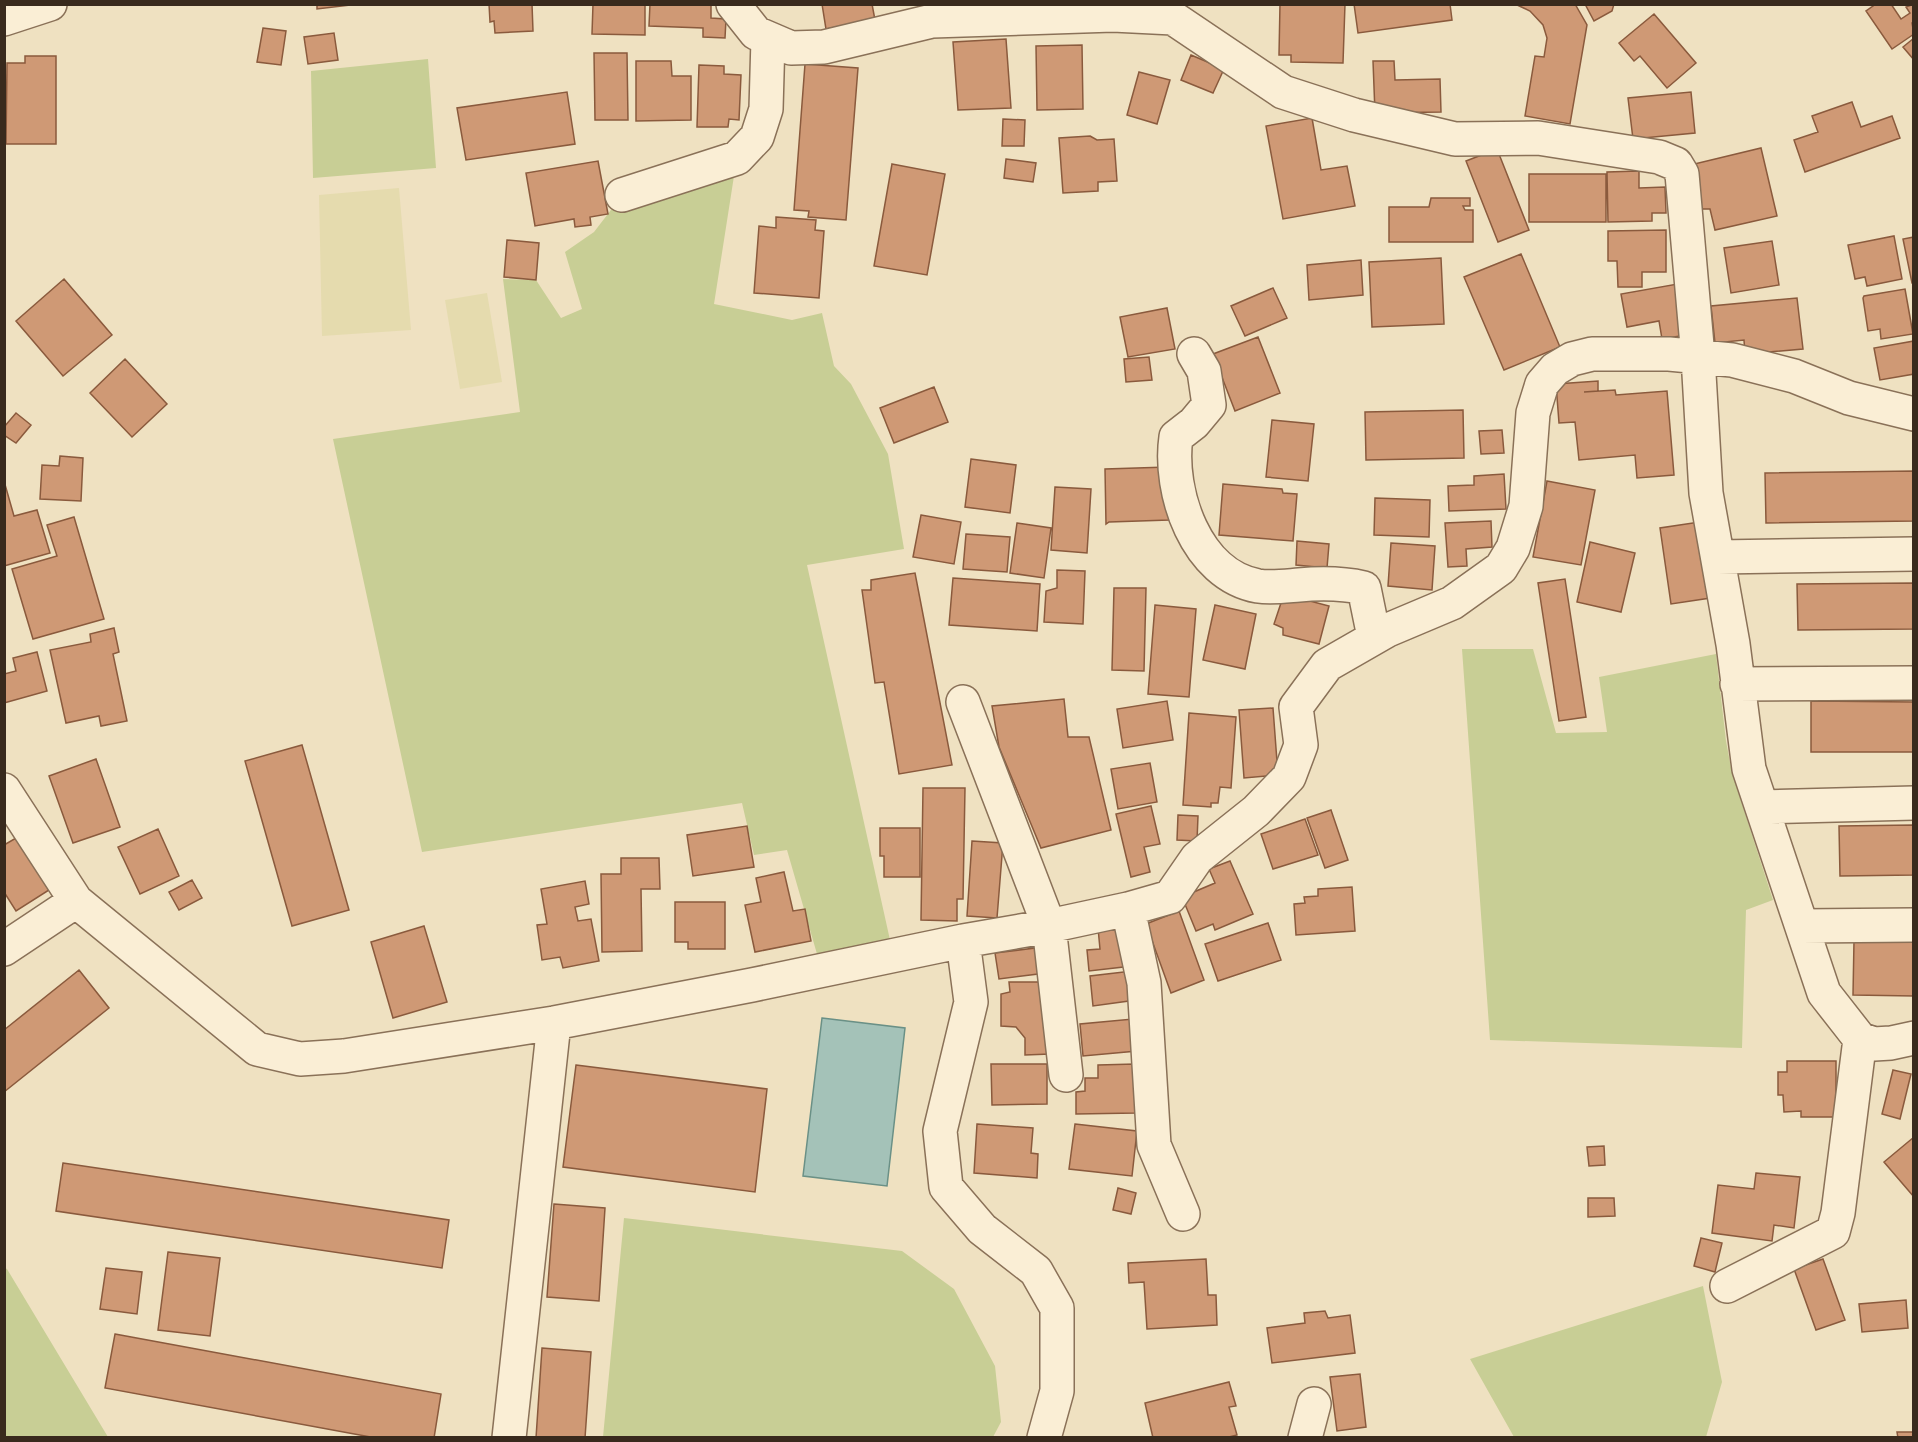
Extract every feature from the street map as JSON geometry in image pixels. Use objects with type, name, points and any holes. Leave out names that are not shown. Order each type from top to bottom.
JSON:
[{"type":"street","points":[[4,19],[50,4]]},
{"type":"street","points":[[733,4],[756,33],[791,48],[824,46],[932,21],[1175,11],[1282,92],[1354,115],[1455,139],[1538,138],[1659,157],[1676,164],[1682,174],[1698,357],[1706,493],[1733,644],[1749,769],[1824,993],[1860,1039],[1874,1044],[1914,1038]]},
{"type":"street","points":[[622,195],[737,158],[757,137],[766,110],[768,39]]},
{"type":"street","points":[[1194,354],[1204,371],[1209,405],[1194,423],[1176,437],[1173,457],[1185,516],[1200,547],[1231,576],[1257,586],[1345,584],[1364,588],[1374,638]]},
{"type":"street","points":[[4,790],[76,902],[257,1049],[300,1059],[344,1056],[554,1023],[752,985],[963,941],[1049,926],[1128,909],[1170,897],[1197,858],[1256,811],[1290,777],[1301,744],[1296,707],[1327,665],[1388,630],[1452,603],[1501,568],[1513,548],[1526,506],[1533,413],[1542,384],[1555,369],[1572,359],[1592,354],[1669,354],[1732,360],[1794,376],[1849,398],[1914,414]]},
{"type":"street","points":[[1718,557],[1914,554]]},
{"type":"street","points":[[1737,684],[1914,683]]},
{"type":"street","points":[[963,702],[1049,926],[1066,1076]]},
{"type":"street","points":[[1762,807],[1914,803]]},
{"type":"street","points":[[4,949],[76,902]]},
{"type":"street","points":[[1128,909],[1144,983],[1154,1145],[1183,1214]]},
{"type":"street","points":[[1802,926],[1914,925]]},
{"type":"street","points":[[963,941],[971,1002],[940,1131],[946,1187],[982,1229],[1036,1271],[1057,1308],[1057,1391],[1044,1437]]},
{"type":"street","points":[[509,1437],[554,1023]]},
{"type":"street","points":[[1727,1286],[1833,1232],[1838,1213],[1860,1039]]},
{"type":"street","points":[[1305,1437],[1314,1404]]},
{"type":"shaded area","points":[[399,188],[411,330],[322,336],[319,195]]},
{"type":"shaded area","points":[[487,293],[502,382],[460,389],[445,300]]},
{"type":"green space","points":[[428,59],[436,168],[313,178],[311,71]]},
{"type":"green space","points":[[734,176],[714,304],[792,320],[822,313],[834,366],[851,384],[888,454],[904,549],[807,565],[890,940],[817,954],[787,850],[754,855],[742,803],[422,852],[333,439],[520,412],[503,279],[536,280],[561,318],[582,309],[565,252],[594,232],[614,206]]},
{"type":"green space","points":[[1462,649],[1533,649],[1556,733],[1607,732],[1599,677],[1716,654],[1732,773],[1773,900],[1746,910],[1742,1048],[1490,1040]]},
{"type":"green space","points":[[624,1218],[902,1251],[954,1289],[995,1366],[1001,1422],[993,1437],[603,1437]]},
{"type":"green space","points":[[5,1268],[7,1269],[108,1437],[5,1437]]},
{"type":"green space","points":[[1703,1286],[1722,1382],[1706,1437],[1514,1437],[1470,1359]]},
{"type":"water","points":[[822,1018],[905,1028],[887,1186],[803,1176]]},
{"type":"building","points":[[317,4],[359,4],[317,9]]},
{"type":"building","points":[[489,4],[532,4],[533,31],[495,33],[494,21],[490,22]]},
{"type":"building","points":[[593,4],[645,4],[645,35],[592,34]]},
{"type":"building","points":[[650,4],[711,4],[711,18],[726,19],[725,38],[703,37],[703,28],[649,26]]},
{"type":"building","points":[[822,4],[872,4],[875,20],[826,29]]},
{"type":"building","points":[[1280,4],[1345,4],[1343,63],[1291,62],[1291,55],[1279,55]]},
{"type":"building","points":[[1354,4],[1450,4],[1452,20],[1358,33]]},
{"type":"building","points":[[1515,4],[1575,4],[1587,25],[1570,124],[1525,116],[1535,56],[1544,57],[1547,38],[1543,25],[1530,11]]},
{"type":"building","points":[[1585,4],[1614,4],[1612,11],[1594,21]]},
{"type":"building","points":[[1876,4],[1891,4],[1901,19],[1910,13],[1906,7],[1914,4],[1914,22],[1912,23],[1914,34],[1892,49],[1866,11]]},
{"type":"building","points":[[1654,14],[1696,63],[1667,88],[1640,56],[1634,61],[1619,43]]},
{"type":"building","points":[[263,28],[286,31],[281,65],[257,62]]},
{"type":"building","points":[[334,33],[338,60],[308,64],[304,37]]},
{"type":"building","points":[[1914,38],[1914,60],[1903,47]]},
{"type":"building","points":[[1006,39],[1011,108],[958,110],[953,42]]},
{"type":"building","points":[[1082,45],[1083,109],[1037,110],[1036,46]]},
{"type":"building","points":[[594,53],[627,53],[628,120],[595,120]]},
{"type":"building","points":[[1191,55],[1224,69],[1213,93],[1181,80]]},
{"type":"building","points":[[25,56],[56,56],[56,144],[6,144],[7,63],[25,63]]},
{"type":"building","points":[[636,61],[671,61],[672,76],[691,76],[691,120],[636,121]]},
{"type":"building","points":[[1373,61],[1394,61],[1395,80],[1440,79],[1441,112],[1375,113]]},
{"type":"building","points":[[805,64],[858,68],[846,220],[808,217],[809,211],[794,210]]},
{"type":"building","points":[[699,65],[724,66],[724,74],[741,75],[739,120],[729,119],[728,127],[697,127]]},
{"type":"building","points":[[1139,72],[1170,80],[1157,124],[1127,115]]},
{"type":"building","points":[[567,92],[575,144],[466,160],[457,108]]},
{"type":"building","points":[[1691,92],[1695,133],[1633,139],[1628,98]]},
{"type":"building","points":[[1852,102],[1861,127],[1892,116],[1900,138],[1805,172],[1794,140],[1818,132],[1812,116]]},
{"type":"building","points":[[1312,118],[1321,170],[1347,166],[1355,206],[1283,219],[1266,126]]},
{"type":"building","points":[[1003,119],[1025,120],[1024,146],[1002,146]]},
{"type":"building","points":[[1090,136],[1097,140],[1114,139],[1117,181],[1098,182],[1098,191],[1063,193],[1059,138]]},
{"type":"building","points":[[1761,148],[1777,216],[1715,230],[1710,209],[1697,209],[1686,166]]},
{"type":"building","points":[[1497,149],[1529,230],[1498,242],[1466,161]]},
{"type":"building","points":[[1006,159],[1036,163],[1033,182],[1004,178]]},
{"type":"building","points":[[598,161],[608,214],[590,217],[591,225],[575,227],[574,219],[535,226],[526,173]]},
{"type":"building","points":[[892,164],[945,174],[927,275],[874,266]]},
{"type":"building","points":[[1639,171],[1639,188],[1665,187],[1666,213],[1652,213],[1652,221],[1608,222],[1607,172]]},
{"type":"building","points":[[1529,174],[1606,174],[1606,222],[1529,222]]},
{"type":"building","points":[[1431,198],[1470,198],[1470,206],[1463,206],[1465,210],[1473,210],[1473,242],[1389,242],[1389,207],[1429,207]]},
{"type":"building","points":[[776,217],[816,220],[815,230],[824,231],[819,298],[754,293],[759,226],[776,228]]},
{"type":"building","points":[[1666,230],[1666,272],[1642,272],[1642,287],[1618,287],[1617,261],[1608,261],[1608,231]]},
{"type":"building","points":[[1894,236],[1902,279],[1867,286],[1865,277],[1855,279],[1848,245]]},
{"type":"building","points":[[1914,237],[1914,283],[1912,283],[1903,239]]},
{"type":"building","points":[[507,240],[539,243],[536,280],[504,277]]},
{"type":"building","points":[[1772,241],[1779,285],[1731,293],[1724,248]]},
{"type":"building","points":[[1521,254],[1560,347],[1504,370],[1464,277]]},
{"type":"building","points":[[1441,258],[1444,324],[1372,327],[1369,262]]},
{"type":"building","points":[[1361,260],[1363,295],[1309,300],[1307,265]]},
{"type":"building","points":[[64,279],[112,335],[63,376],[16,321]]},
{"type":"building","points":[[1683,283],[1692,334],[1662,339],[1659,321],[1627,327],[1621,294]]},
{"type":"building","points":[[1273,288],[1287,318],[1245,336],[1231,306]]},
{"type":"building","points":[[1905,289],[1913,334],[1881,339],[1880,329],[1868,331],[1864,296]]},
{"type":"building","points":[[1797,298],[1803,349],[1745,354],[1744,340],[1715,343],[1711,306]]},
{"type":"building","points":[[1167,308],[1175,349],[1128,357],[1120,317]]},
{"type":"building","points":[[1258,337],[1280,393],[1235,411],[1213,354]]},
{"type":"building","points":[[1914,341],[1914,374],[1880,380],[1874,348]]},
{"type":"building","points":[[1149,357],[1152,380],[1126,382],[1124,359]]},
{"type":"building","points":[[125,359],[167,404],[132,437],[90,393]]},
{"type":"building","points":[[1598,381],[1598,391],[1584,392],[1615,390],[1616,395],[1667,391],[1674,475],[1637,478],[1635,455],[1579,460],[1575,422],[1559,423],[1556,384]]},
{"type":"building","points":[[934,387],[948,422],[894,443],[880,408]]},
{"type":"building","points":[[1463,410],[1464,458],[1366,460],[1365,412]]},
{"type":"building","points":[[16,413],[31,425],[16,443],[4,435],[4,427]]},
{"type":"building","points":[[1272,420],[1314,424],[1308,481],[1266,477]]},
{"type":"building","points":[[1502,430],[1504,453],[1481,454],[1479,431]]},
{"type":"building","points":[[60,456],[83,458],[81,501],[40,499],[42,465],[59,466]]},
{"type":"building","points":[[971,459],[1016,465],[1010,513],[965,507]]},
{"type":"building","points":[[1168,467],[1169,520],[1109,522],[1106,524],[1105,469]]},
{"type":"building","points":[[1914,471],[1914,521],[1766,523],[1765,473]]},
{"type":"building","points":[[1504,474],[1506,509],[1449,511],[1448,486],[1474,485],[1474,476]]},
{"type":"building","points":[[4,481],[14,516],[37,510],[50,553],[4,566]]},
{"type":"building","points":[[1547,481],[1595,490],[1581,565],[1533,557]]},
{"type":"building","points":[[1223,484],[1282,489],[1283,493],[1297,494],[1293,541],[1219,535]]},
{"type":"building","points":[[1055,487],[1091,489],[1087,553],[1051,550]]},
{"type":"building","points":[[1375,498],[1430,500],[1429,537],[1374,535]]},
{"type":"building","points":[[921,515],[961,522],[954,564],[913,557]]},
{"type":"building","points":[[74,517],[104,619],[33,639],[12,569],[57,556],[47,525]]},
{"type":"building","points":[[1491,521],[1492,547],[1466,549],[1467,566],[1448,567],[1445,523]]},
{"type":"building","points":[[1706,521],[1717,597],[1671,604],[1660,528]]},
{"type":"building","points":[[1017,523],[1051,528],[1044,578],[1010,573]]},
{"type":"building","points":[[966,534],[1010,537],[1007,572],[963,569]]},
{"type":"building","points":[[1297,541],[1329,544],[1327,568],[1296,565]]},
{"type":"building","points":[[1590,542],[1635,553],[1621,612],[1577,602]]},
{"type":"building","points":[[1391,543],[1435,546],[1432,590],[1388,586]]},
{"type":"building","points":[[1057,570],[1085,571],[1083,624],[1044,622],[1046,591],[1057,588]]},
{"type":"building","points":[[915,573],[952,765],[899,774],[884,682],[875,683],[862,590],[871,590],[871,580]]},
{"type":"building","points":[[953,578],[1040,584],[1037,631],[949,625]]},
{"type":"building","points":[[1565,579],[1586,717],[1559,721],[1538,583]]},
{"type":"building","points":[[1914,583],[1914,629],[1798,630],[1797,584]]},
{"type":"building","points":[[1114,588],[1146,588],[1144,671],[1112,670]]},
{"type":"building","points":[[1287,595],[1329,606],[1319,644],[1283,635],[1283,628],[1274,624],[1282,600]]},
{"type":"building","points":[[1155,605],[1196,609],[1189,697],[1148,694]]},
{"type":"building","points":[[1215,605],[1256,614],[1245,669],[1203,660]]},
{"type":"building","points":[[114,628],[119,652],[113,654],[127,721],[101,726],[99,716],[66,723],[50,650],[91,642],[90,634]]},
{"type":"building","points":[[37,652],[47,691],[4,703],[4,674],[16,671],[13,658]]},
{"type":"building","points":[[1064,699],[1068,737],[1089,737],[1111,830],[1041,848],[999,747],[992,706]]},
{"type":"building","points":[[1167,701],[1173,740],[1123,748],[1117,709]]},
{"type":"building","points":[[1811,701],[1914,702],[1914,752],[1811,752]]},
{"type":"building","points":[[1273,708],[1278,775],[1244,778],[1239,710]]},
{"type":"building","points":[[1189,713],[1236,717],[1231,788],[1220,787],[1218,803],[1211,803],[1211,807],[1183,805]]},
{"type":"building","points":[[302,745],[349,910],[292,926],[245,761]]},
{"type":"building","points":[[96,759],[120,827],[73,843],[49,776]]},
{"type":"building","points":[[1150,763],[1157,802],[1118,809],[1111,769]]},
{"type":"building","points":[[923,788],[965,788],[963,899],[957,899],[957,921],[921,920]]},
{"type":"building","points":[[1151,806],[1160,844],[1144,847],[1150,872],[1131,877],[1116,814]]},
{"type":"building","points":[[1331,810],[1348,860],[1325,868],[1307,818]]},
{"type":"building","points":[[1178,815],[1198,816],[1197,841],[1177,840]]},
{"type":"building","points":[[1305,819],[1318,855],[1273,869],[1261,834]]},
{"type":"building","points":[[1914,825],[1914,875],[1840,876],[1839,826]]},
{"type":"building","points":[[747,826],[754,867],[693,876],[687,835]]},
{"type":"building","points":[[880,828],[920,828],[920,877],[884,877],[884,856],[880,856]]},
{"type":"building","points":[[158,829],[179,876],[140,894],[118,847]]},
{"type":"building","points":[[16,838],[49,890],[16,911],[4,892],[4,845]]},
{"type":"building","points":[[972,841],[1003,843],[997,918],[967,916]]},
{"type":"building","points":[[621,858],[659,858],[660,889],[641,889],[642,951],[602,952],[601,874],[621,874]]},
{"type":"building","points":[[1230,861],[1253,914],[1215,930],[1213,924],[1196,931],[1182,897],[1215,883],[1209,869]]},
{"type":"building","points":[[784,872],[793,911],[805,909],[811,941],[755,952],[745,905],[761,902],[756,878]]},
{"type":"building","points":[[192,880],[202,898],[179,910],[169,892]]},
{"type":"building","points":[[585,881],[589,904],[575,907],[578,921],[591,919],[599,961],[563,968],[560,957],[542,960],[537,925],[547,924],[541,889]]},
{"type":"building","points":[[1352,887],[1355,931],[1296,935],[1294,904],[1305,903],[1304,897],[1318,896],[1318,889]]},
{"type":"building","points":[[675,902],[725,902],[725,949],[688,949],[688,942],[675,942]]},
{"type":"building","points":[[1179,911],[1204,980],[1171,993],[1146,924]]},
{"type":"building","points":[[1268,923],[1281,960],[1218,981],[1205,944]]},
{"type":"building","points":[[1128,925],[1132,966],[1089,971],[1087,950],[1100,949],[1098,928]]},
{"type":"building","points":[[424,926],[447,1002],[393,1018],[371,942]]},
{"type":"building","points":[[1854,941],[1914,941],[1914,996],[1853,995]]},
{"type":"building","points":[[1043,947],[1046,973],[999,979],[995,953]]},
{"type":"building","points":[[79,970],[109,1008],[4,1092],[4,1030]]},
{"type":"building","points":[[1132,971],[1136,1000],[1093,1006],[1090,976]]},
{"type":"building","points":[[1009,982],[1047,982],[1050,1054],[1025,1055],[1025,1038],[1016,1027],[1001,1026],[1001,994],[1010,992]]},
{"type":"building","points":[[1133,1019],[1137,1051],[1083,1056],[1080,1024]]},
{"type":"building","points":[[1787,1061],[1836,1061],[1836,1117],[1801,1117],[1801,1111],[1784,1112],[1783,1095],[1778,1095],[1778,1072],[1787,1072]]},
{"type":"building","points":[[991,1064],[1047,1064],[1047,1104],[992,1105]]},
{"type":"building","points":[[1135,1064],[1136,1113],[1076,1114],[1076,1092],[1085,1091],[1085,1078],[1098,1078],[1098,1065]]},
{"type":"building","points":[[576,1065],[767,1089],[755,1192],[563,1167]]},
{"type":"building","points":[[1893,1070],[1911,1074],[1900,1119],[1882,1114]]},
{"type":"building","points":[[977,1124],[1033,1128],[1031,1153],[1038,1154],[1037,1178],[974,1173]]},
{"type":"building","points":[[1075,1124],[1137,1131],[1132,1176],[1069,1169]]},
{"type":"building","points":[[1914,1137],[1914,1197],[1884,1162]]},
{"type":"building","points":[[1604,1146],[1605,1165],[1589,1166],[1587,1147]]},
{"type":"building","points":[[63,1163],[449,1220],[442,1268],[56,1211]]},
{"type":"building","points":[[1756,1173],[1800,1177],[1794,1228],[1774,1225],[1772,1241],[1712,1233],[1718,1185],[1754,1189]]},
{"type":"building","points":[[1118,1188],[1136,1193],[1131,1214],[1113,1210]]},
{"type":"building","points":[[1588,1198],[1614,1198],[1615,1216],[1588,1217]]},
{"type":"building","points":[[554,1204],[605,1208],[599,1301],[547,1297]]},
{"type":"building","points":[[1701,1238],[1722,1243],[1715,1272],[1694,1266]]},
{"type":"building","points":[[168,1252],[220,1258],[210,1336],[158,1330]]},
{"type":"building","points":[[1206,1259],[1208,1295],[1216,1295],[1217,1325],[1147,1329],[1144,1282],[1129,1283],[1128,1263]]},
{"type":"building","points":[[1823,1259],[1845,1320],[1816,1330],[1794,1269]]},
{"type":"building","points":[[106,1268],[142,1272],[137,1314],[100,1309]]},
{"type":"building","points":[[1906,1300],[1908,1328],[1862,1332],[1859,1304]]},
{"type":"building","points":[[1325,1311],[1328,1318],[1350,1315],[1355,1353],[1272,1363],[1267,1328],[1305,1323],[1304,1313]]},
{"type":"building","points":[[115,1334],[441,1394],[434,1438],[376,1438],[105,1388]]},
{"type":"building","points":[[542,1348],[591,1352],[585,1438],[536,1438]]},
{"type":"building","points":[[1360,1374],[1366,1427],[1337,1431],[1330,1377]]},
{"type":"building","points":[[1229,1382],[1236,1406],[1229,1407],[1237,1435],[1225,1438],[1153,1438],[1145,1403]]},
{"type":"building","points":[[1897,1432],[1914,1432],[1914,1438],[1898,1438]]}]
